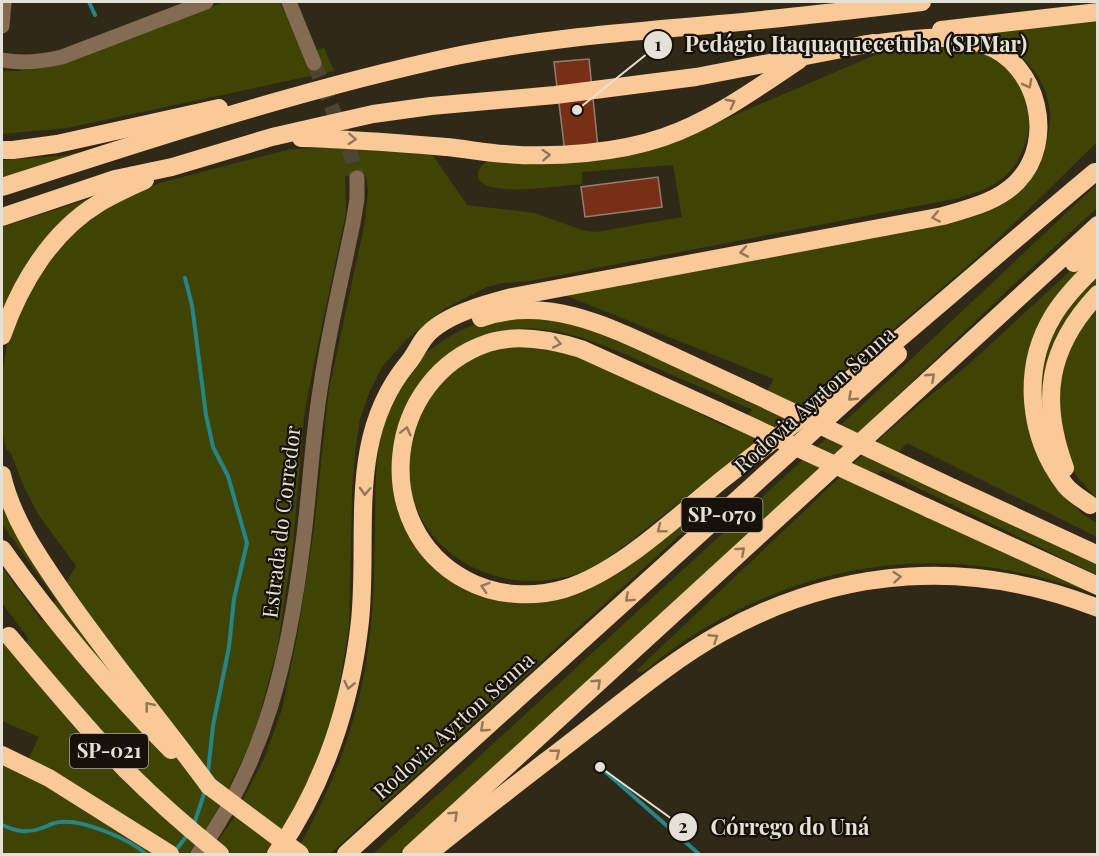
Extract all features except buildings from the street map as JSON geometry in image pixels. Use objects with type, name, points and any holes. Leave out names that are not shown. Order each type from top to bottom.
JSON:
[{"type":"highway","points":[[2,188],[125,147],[336,84],[486,50],[815,2]]},
{"type":"highway","points":[[614,33],[754,21],[922,2]]},
{"type":"highway","points":[[2,217],[115,179],[172,168],[272,137],[396,111],[555,95],[696,77],[940,30],[1098,12]]},
{"type":"highway","points":[[276,855],[297,826],[311,798],[344,711],[353,671],[360,620],[365,473],[371,434],[378,411],[387,393],[426,335],[441,324],[489,303],[512,297],[943,216],[976,207],[999,196],[1017,181],[1031,163],[1038,121],[1036,103],[1030,85],[1003,53],[985,45],[954,39],[934,38],[862,45]]},
{"type":"highway","points":[[272,137],[357,139],[537,156],[598,150],[646,142],[686,127],[746,95],[807,55]]},
{"type":"highway","points":[[2,150],[57,144],[299,88],[336,84]]},
{"type":"highway","points":[[2,336],[26,281],[39,261],[75,222],[98,204],[172,168]]},
{"type":"highway","points":[[1096,171],[861,370],[640,545],[602,572],[564,589],[524,594],[485,588],[467,581],[440,561],[428,549],[409,517],[401,486],[400,467],[406,427],[412,410],[432,380],[449,365],[489,343],[511,339],[558,342],[581,349],[718,411],[930,509],[1098,585]]},
{"type":"highway","name":"Rodovia Ayrton Senna","points":[[346,855],[778,465],[1096,171]]},
{"type":"highway","name":"SP-070","points":[[411,855],[1098,225]]},
{"type":"highway","points":[[959,351],[1024,307],[1098,242]]},
{"type":"highway","points":[[1094,509],[1066,487],[1048,459],[1034,419],[1032,393],[1035,365],[1043,336],[1052,316],[1068,295],[1098,264]]},
{"type":"highway","points":[[1094,509],[1076,489],[1065,470],[1056,445],[1051,420],[1050,396],[1060,351],[1081,312],[1098,294]]},
{"type":"highway","points":[[410,360],[440,336],[491,314],[515,310],[564,313],[619,331],[1098,555]]},
{"type":"highway","points":[[2,475],[17,518],[30,544],[94,639],[170,732],[209,786]]},
{"type":"highway","name":"SP-021","points":[[2,549],[70,640],[123,701],[209,786],[300,855]]},
{"type":"highway","points":[[428,855],[491,803],[643,686],[721,633],[813,592],[856,582],[898,577],[941,576],[1027,585],[1098,608]]},
{"type":"highway","name":"SP-021","points":[[5,631],[71,710],[128,771],[182,823],[220,855]]},
{"type":"highway","points":[[7,758],[49,778],[170,855]]},
{"type":"street","points":[[2,26],[4,2]]},
{"type":"street","points":[[2,60],[40,63],[62,57],[206,2]]},
{"type":"street","points":[[289,2],[314,63]]},
{"type":"street","name":"Estrada do Corredor","points":[[198,855],[233,801],[252,762],[272,705],[282,666],[303,543],[321,384],[353,224],[357,199],[357,178]]},
{"type":"green space","points":[[225,2],[280,2],[303,54],[324,48],[334,71],[67,128],[2,134],[2,71],[36,68],[89,53]]},
{"type":"green space","points":[[1097,18],[1097,142],[997,239],[884,337],[625,546],[591,568],[561,578],[539,581],[497,576],[476,569],[458,558],[441,545],[427,528],[419,515],[410,487],[408,458],[413,428],[421,408],[441,382],[467,360],[492,349],[529,343],[553,345],[591,359],[730,429],[753,410],[605,346],[551,330],[524,329],[498,332],[462,346],[441,361],[413,394],[398,431],[396,468],[404,505],[423,538],[450,565],[485,584],[534,592],[558,590],[582,584],[641,551],[723,488],[691,519],[691,525],[330,854],[295,854],[331,782],[356,710],[371,624],[376,470],[381,431],[394,393],[412,365],[444,340],[472,326],[515,316],[546,316],[572,320],[605,330],[762,400],[774,379],[557,292],[896,229],[969,213],[995,204],[1018,188],[1035,168],[1046,143],[1050,116],[1044,89],[1031,66],[1011,48],[988,33]]},
{"type":"green space","points":[[939,44],[974,49],[993,56],[1012,74],[1026,95],[1029,117],[1022,152],[1010,171],[992,185],[959,198],[530,281],[502,283],[487,287],[444,309],[406,340],[382,367],[369,393],[360,419],[352,492],[349,627],[337,700],[314,772],[269,854],[209,854],[233,819],[265,757],[282,709],[297,638],[314,529],[329,389],[365,222],[368,191],[366,176],[345,176],[346,213],[304,416],[293,544],[277,650],[254,735],[225,796],[203,835],[188,854],[2,854],[2,757],[25,766],[39,737],[2,721],[2,635],[22,658],[28,638],[2,603],[2,567],[42,621],[56,600],[2,524],[2,495],[58,596],[76,566],[38,514],[23,485],[11,453],[6,449],[2,430],[2,374],[8,339],[29,292],[56,250],[88,219],[129,195],[163,182],[291,149],[372,147],[432,154],[467,205],[535,213],[582,230],[596,232],[682,217],[673,165],[582,172],[582,184],[525,189],[494,188],[483,184],[478,177],[478,172],[487,161],[536,165],[651,151],[882,52]]},
{"type":"green space","points":[[119,144],[2,181],[2,160],[61,156]]},
{"type":"green space","points":[[1097,184],[1097,208],[871,421],[399,854],[373,854],[857,410]]},
{"type":"green space","points":[[98,196],[87,209],[2,314],[2,227]]},
{"type":"green space","points":[[1097,246],[1083,267],[1029,376],[1062,490],[1081,513],[1097,523],[1097,537],[907,443],[891,460],[1097,558],[1097,575],[881,470],[867,487],[1097,589],[1097,595],[1047,579],[997,568],[948,564],[900,564],[852,571],[805,583],[757,601],[701,630],[643,672],[636,671],[886,433],[968,365]]},
{"type":"green space","points":[[1097,268],[1097,287],[1073,313],[1044,434],[1038,393],[1048,336]]},
{"type":"green space","points":[[1097,304],[1097,499],[1078,478],[1066,457],[1060,433],[1057,385],[1074,334]]},
{"type":"waterway","points":[[89,2],[95,15]]},
{"type":"waterway","points":[[185,278],[192,305],[206,415],[213,447],[228,476],[247,543],[234,599],[229,647],[213,726],[208,772]]},
{"type":"waterway","points":[[600,767],[699,854]]},
{"type":"waterway","points":[[194,824],[205,791]]},
{"type":"waterway","points":[[2,825],[26,831],[37,830],[58,822],[81,824],[117,836],[146,854]]},
{"type":"waterway","points":[[175,851],[189,833]]},
{"type":"tunnel","points":[[314,63],[351,155],[357,178]]},
{"type":"place","name":"Pedágio Itaquaquecetuba (SPMar)","points":[[577,110]]},
{"type":"place","name":"Córrego do Uná","points":[[600,767]]}]
